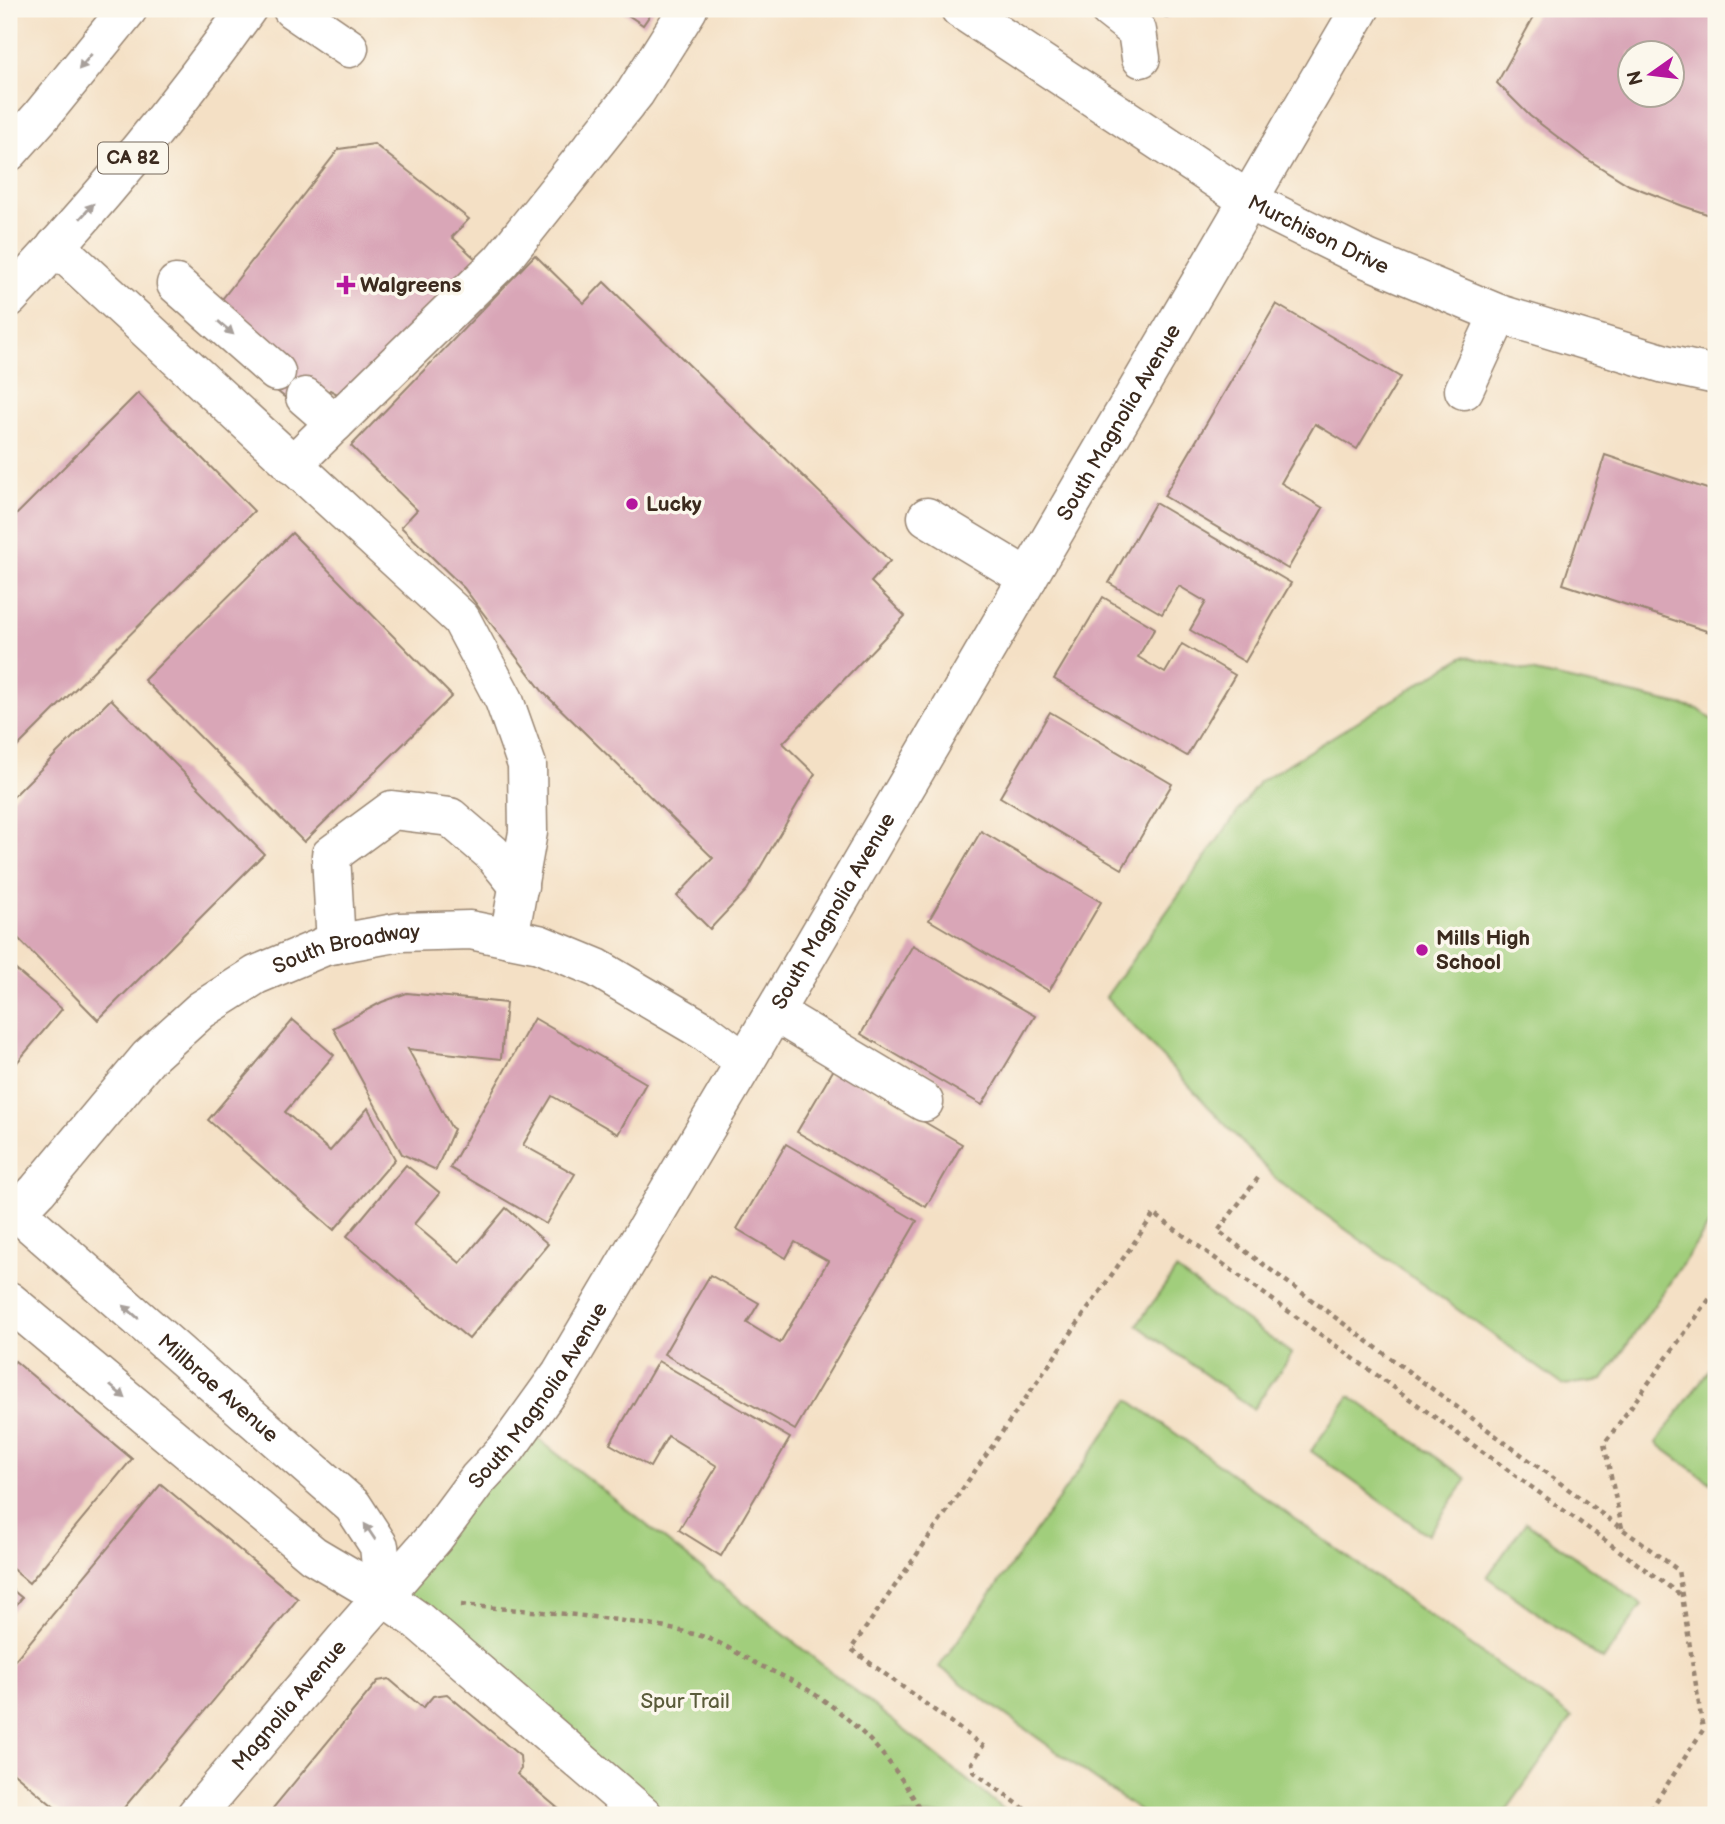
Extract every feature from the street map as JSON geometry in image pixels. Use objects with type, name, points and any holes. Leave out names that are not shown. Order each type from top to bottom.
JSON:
[{"type":"street","points":[[9,152],[128,9]]},
{"type":"street","name":"CA 82","points":[[9,298],[114,182],[200,74],[247,9]]},
{"type":"street","points":[[292,9],[349,48]]},
{"type":"street","points":[[292,465],[501,261],[635,93],[688,9]]},
{"type":"street","name":"Murchison Drive","points":[[960,9],[1248,200],[1367,258],[1499,314],[1665,365],[1716,375]]},
{"type":"street","points":[[1109,9],[1137,31],[1141,58]]},
{"type":"street","points":[[1248,200],[1360,9]]},
{"type":"street","name":"South Magnolia Avenue","points":[[384,1597],[506,1448],[561,1373],[1248,200]]},
{"type":"street","points":[[56,246],[460,619],[504,700],[527,765],[528,832],[509,938]]},
{"type":"street","points":[[176,284],[276,372]]},
{"type":"street","points":[[1464,390],[1499,314]]},
{"type":"street","points":[[304,397],[335,423]]},
{"type":"street","points":[[927,517],[1028,578]]},
{"type":"street","points":[[336,944],[331,855],[392,810],[450,817],[492,853],[519,886]]},
{"type":"street","name":"South Broadway","points":[[13,1208],[38,1190],[149,1056],[201,1010],[256,975],[336,944],[400,932],[470,930],[540,944],[597,968],[704,1031],[745,1062]]},
{"type":"street","points":[[774,1012],[924,1102]]},
{"type":"street","name":"Millbrae Avenue","points":[[13,1208],[353,1506],[379,1546],[384,1597]]},
{"type":"street","points":[[9,1301],[313,1555],[417,1620],[643,1815]]},
{"type":"street","name":"Magnolia Avenue","points":[[196,1815],[384,1597]]},
{"type":"path","points":[[1258,1178],[1218,1231],[1678,1570],[1703,1730],[1647,1815]]},
{"type":"path","points":[[1033,1815],[974,1772],[972,1763],[983,1746],[851,1649],[1154,1214],[1682,1596]]},
{"type":"path","points":[[1622,1529],[1604,1444],[1716,1290]]},
{"type":"path","points":[[451,1604],[626,1621],[698,1634],[801,1686],[843,1714],[874,1743],[912,1794],[923,1815]]},
{"type":"green space","points":[[1464,656],[1698,709],[1716,722],[1716,1215],[1603,1380],[1563,1385],[1278,1181],[1106,997],[1259,782]]},
{"type":"green space","points":[[1176,1270],[1292,1354],[1253,1409],[1137,1325]]},
{"type":"green space","points":[[1716,1360],[1716,1476],[1711,1483],[1656,1443]]},
{"type":"green space","points":[[1350,1396],[1467,1479],[1428,1535],[1311,1451]]},
{"type":"green space","points":[[1129,1400],[1572,1718],[1503,1815],[1145,1815],[939,1667]]},
{"type":"green space","name":"Spur Trail","points":[[522,1426],[1011,1815],[643,1815],[384,1597]]},
{"type":"green space","points":[[1526,1522],[1642,1605],[1603,1660],[1487,1577]]},
{"type":"building","points":[[619,9],[654,9],[643,25]]},
{"type":"building","points":[[1151,9],[1172,9],[1167,18]]},
{"type":"building","points":[[1538,9],[1716,9],[1716,217],[1629,185],[1584,157],[1530,116],[1497,83]]},
{"type":"building","name":"Walgreens","points":[[374,144],[469,219],[452,237],[480,263],[341,396],[330,390],[325,395],[297,407],[267,383],[216,307],[339,149]]},
{"type":"building","points":[[535,255],[584,303],[604,282],[890,561],[871,582],[905,616],[783,743],[815,774],[747,890],[710,929],[677,896],[713,858],[543,692],[464,588],[401,527],[417,510],[351,446]]},
{"type":"building","points":[[1276,304],[1400,377],[1357,449],[1315,424],[1281,483],[1323,508],[1288,569],[1164,496]]},
{"type":"building","points":[[138,393],[254,511],[9,755],[9,522]]},
{"type":"building","points":[[1605,455],[1716,492],[1716,634],[1563,584]]},
{"type":"building","points":[[1155,503],[1291,583],[1245,662],[1190,630],[1206,602],[1179,586],[1162,614],[1109,583]]},
{"type":"building","points":[[292,533],[452,696],[304,842],[144,680]]},
{"type":"building","points":[[1103,597],[1155,628],[1138,657],[1165,673],[1182,644],[1235,675],[1187,756],[1054,679]]},
{"type":"building","points":[[111,699],[264,854],[98,1020],[9,929],[9,801]]},
{"type":"building","points":[[1050,712],[1172,784],[1122,869],[1000,797]]},
{"type":"building","points":[[981,831],[1101,902],[1049,991],[929,920]]},
{"type":"building","points":[[913,945],[1035,1016],[982,1105],[861,1034]]},
{"type":"building","points":[[9,964],[62,1009],[9,1072]]},
{"type":"building","points":[[407,993],[506,1003],[501,1059],[408,1049],[454,1129],[436,1170],[402,1154],[333,1028],[382,1002]]},
{"type":"building","points":[[534,1018],[646,1083],[618,1134],[552,1096],[523,1145],[575,1174],[546,1224],[450,1168]]},
{"type":"building","points":[[293,1020],[334,1055],[285,1112],[330,1151],[368,1108],[395,1159],[334,1230],[208,1120]]},
{"type":"building","points":[[834,1069],[962,1144],[926,1207],[797,1132]]},
{"type":"building","points":[[786,1144],[917,1221],[795,1430],[664,1354],[710,1275],[759,1303],[747,1323],[780,1343],[828,1261],[795,1242],[786,1258],[737,1229]]},
{"type":"building","points":[[406,1165],[440,1193],[414,1224],[460,1263],[506,1208],[548,1244],[469,1339],[347,1236]]},
{"type":"building","points":[[15,1361],[132,1459],[29,1583],[9,1566],[9,1369]]},
{"type":"building","points":[[658,1361],[790,1438],[721,1556],[679,1530],[717,1466],[668,1436],[650,1467],[610,1444]]},
{"type":"building","points":[[161,1484],[298,1599],[118,1815],[64,1815],[9,1769],[9,1667]]},
{"type":"building","points":[[9,1587],[22,1598],[9,1614]]},
{"type":"building","points":[[389,1679],[423,1708],[433,1696],[447,1694],[520,1756],[521,1769],[517,1774],[566,1815],[274,1815],[273,1808],[378,1681]]},
{"type":"place","name":"Walgreens","points":[[346,285]]},
{"type":"place","name":"Lucky","points":[[632,504]]},
{"type":"place","name":"Mills High School","points":[[1422,950]]}]
